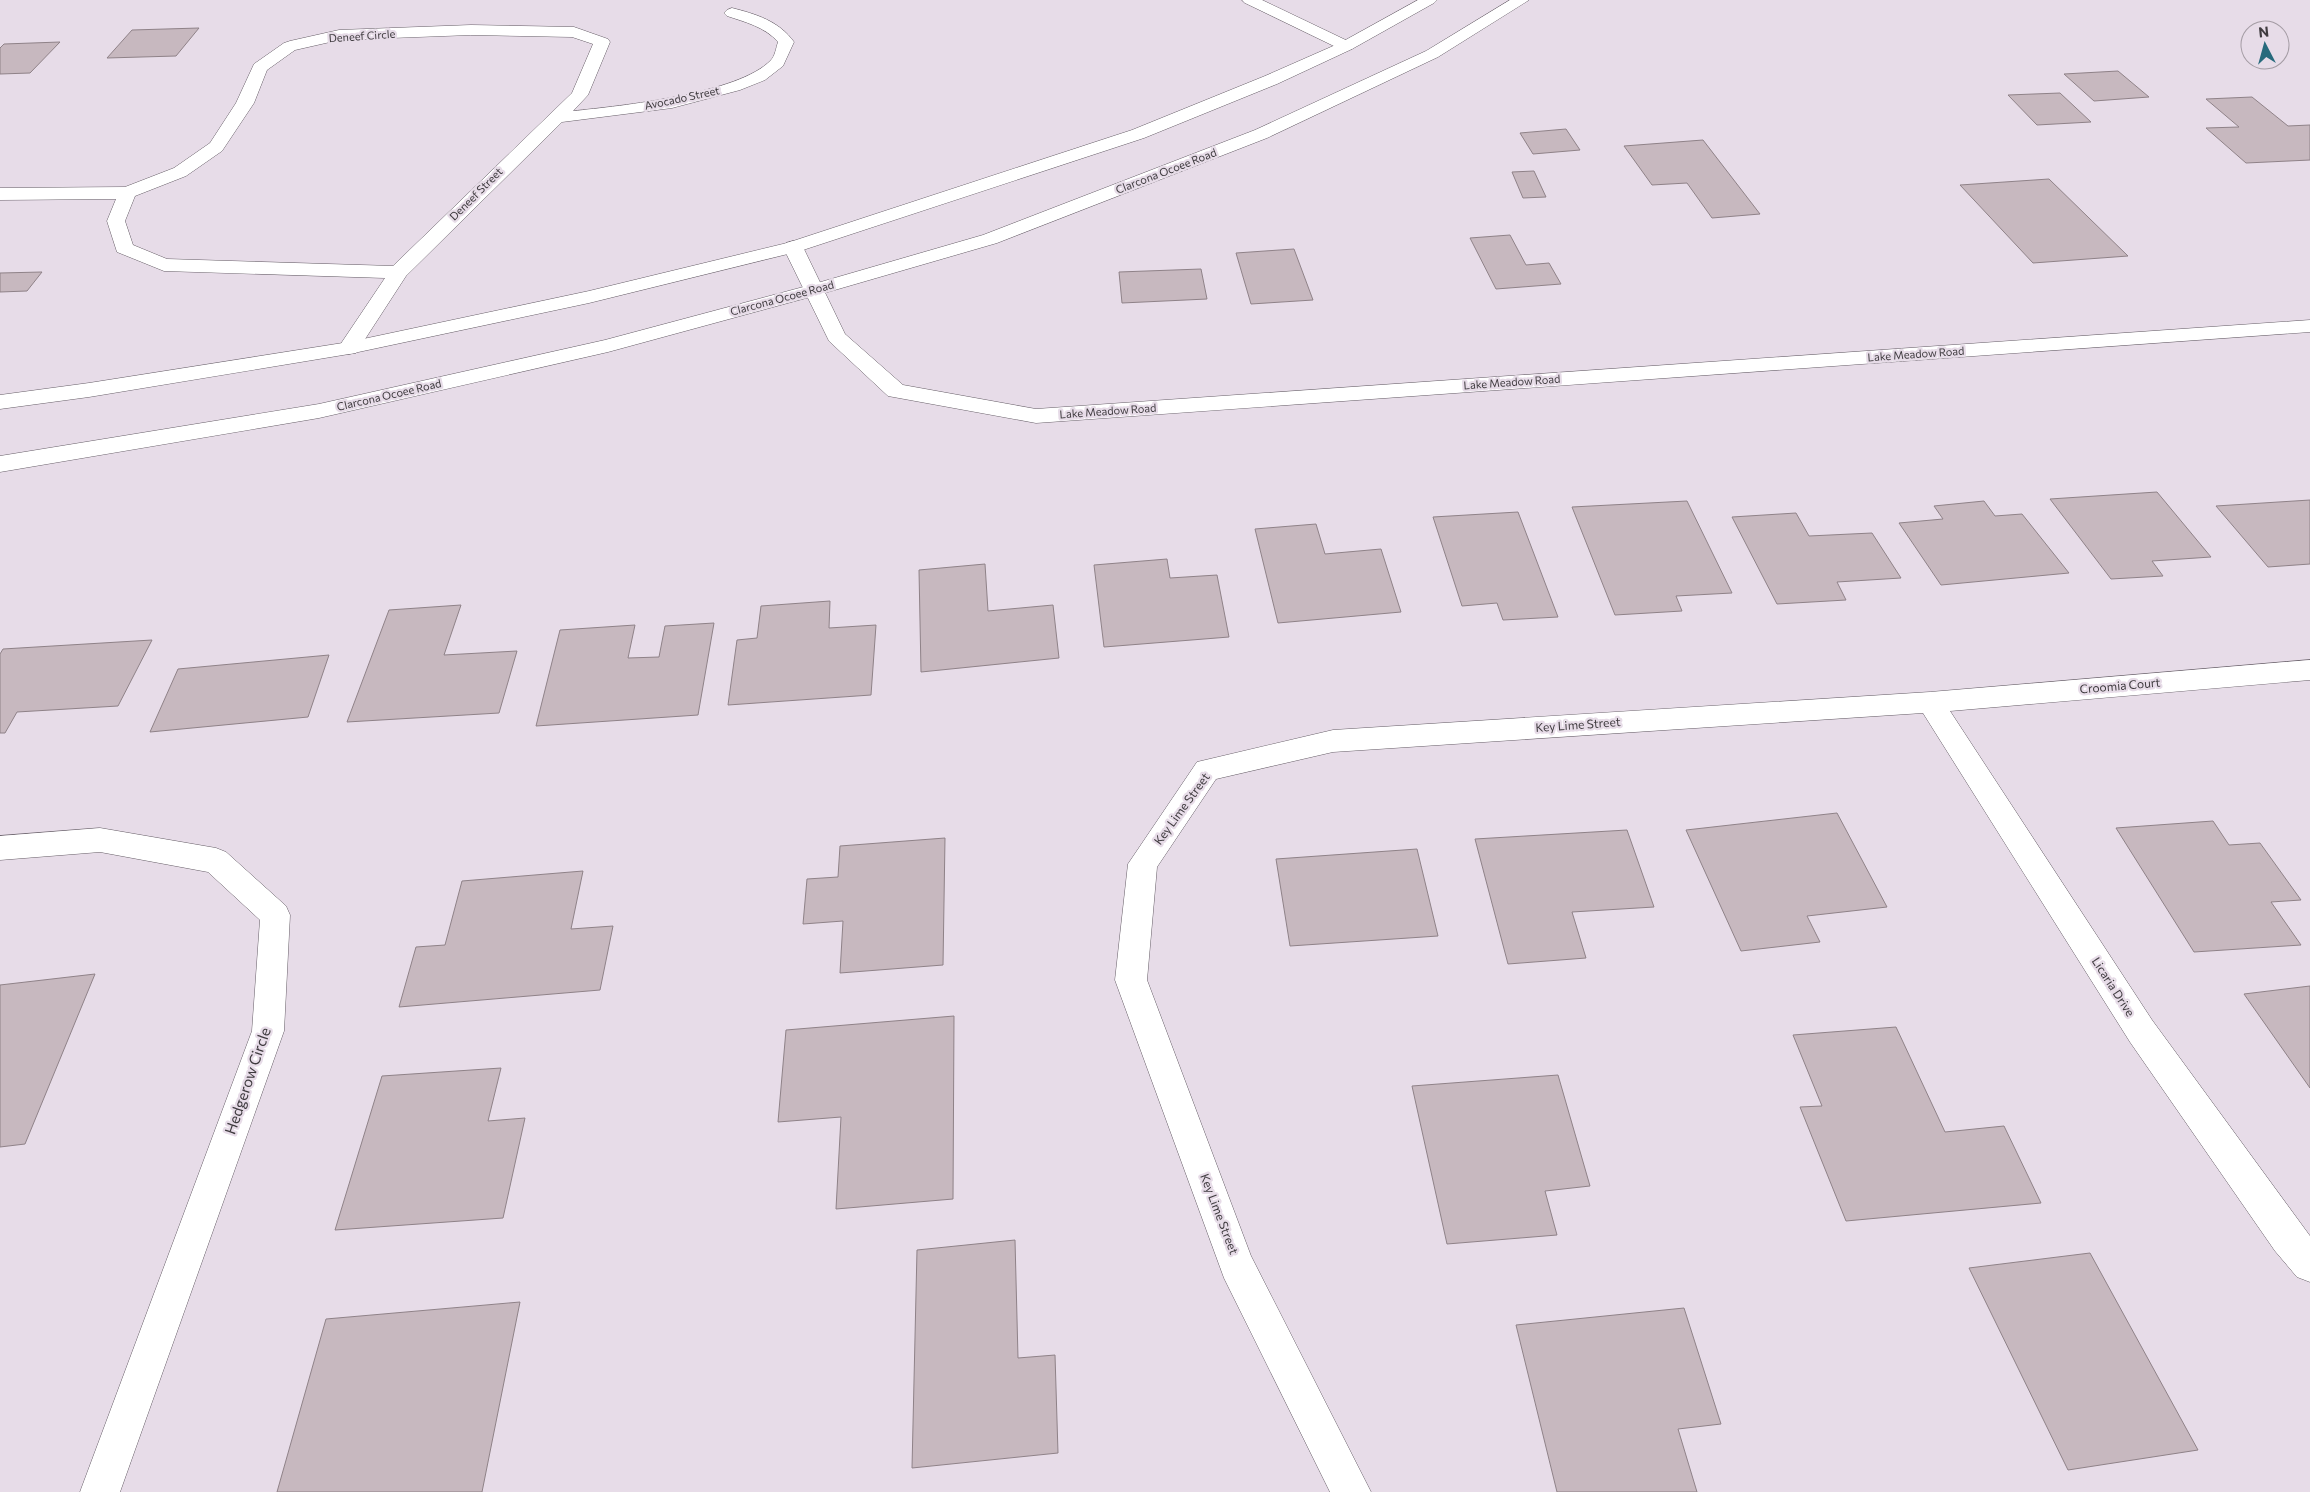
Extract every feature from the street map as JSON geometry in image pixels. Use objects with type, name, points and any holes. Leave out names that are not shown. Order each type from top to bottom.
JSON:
[{"type":"street","points":[[1250,0],[1346,46]]},
{"type":"street","points":[[0,402],[89,390],[349,348],[589,297],[792,248],[1138,134],[1271,80],[1346,46],[1429,0]]},
{"type":"street","name":"Clarcona Ocoee Road","points":[[0,464],[319,411],[608,346],[814,290],[990,239],[1261,134],[1432,54],[1521,0]]},
{"type":"street","name":"Avocado Street","points":[[555,118],[628,109],[706,95],[753,80],[778,63],[786,42],[780,33],[758,20],[732,13]]},
{"type":"street","name":"Deneef Circle","points":[[0,194],[127,192],[180,172],[216,147],[245,103],[260,68],[290,46],[339,36],[471,30],[574,32],[602,42]]},
{"type":"street","name":"Deneef Street","points":[[349,348],[398,272],[580,95],[602,42]]},
{"type":"street","points":[[127,192],[116,221],[124,248],[164,265],[398,272]]},
{"type":"street","name":"Lake Meadow Road","points":[[792,248],[836,337],[896,391],[1036,416],[2310,326]]},
{"type":"street","name":"Croomia Court","points":[[1930,702],[2310,670]]},
{"type":"street","name":"Licaria Drive","points":[[1930,702],[2141,1030],[2288,1238],[2310,1264]]},
{"type":"street","name":"Key Lime Street","points":[[1351,1492],[1237,1264],[1131,980],[1143,864],[1206,770],[1333,741],[1930,702]]},
{"type":"street","name":"Hedgerow Circle","points":[[0,848],[100,840],[216,861],[275,915],[268,1031],[100,1492]]},
{"type":"building","points":[[199,28],[176,56],[107,58],[132,30]]},
{"type":"building","points":[[60,42],[30,73],[0,74],[0,48],[4,44]]},
{"type":"building","points":[[2118,71],[2149,97],[2094,101],[2064,74]]},
{"type":"building","points":[[2060,93],[2091,122],[2037,125],[2008,95]]},
{"type":"building","points":[[2252,97],[2288,126],[2310,125],[2310,160],[2246,163],[2206,128],[2239,127],[2206,99]]},
{"type":"building","points":[[1566,129],[1580,150],[1533,154],[1520,133]]},
{"type":"building","points":[[1703,140],[1760,214],[1712,218],[1687,183],[1652,185],[1624,146]]},
{"type":"building","points":[[1534,171],[1546,197],[1523,198],[1512,172]]},
{"type":"building","points":[[2049,179],[2128,256],[2033,263],[1960,185]]},
{"type":"building","points":[[1510,235],[1526,265],[1549,263],[1561,284],[1496,289],[1470,238]]},
{"type":"building","points":[[1294,249],[1313,300],[1251,304],[1236,253]]},
{"type":"building","points":[[1201,269],[1207,299],[1122,303],[1119,272]]},
{"type":"building","points":[[42,272],[27,291],[0,292],[0,273]]},
{"type":"building","points":[[2157,492],[2211,557],[2152,561],[2163,576],[2111,579],[2050,499]]},
{"type":"building","points":[[2310,500],[2310,564],[2268,567],[2216,506]]},
{"type":"building","points":[[1687,501],[1732,593],[1676,596],[1682,611],[1615,615],[1572,507]]},
{"type":"building","points":[[1984,501],[1995,516],[2022,514],[2069,573],[1941,585],[1899,523],[1943,519],[1934,506]]},
{"type":"building","points":[[1518,512],[1558,617],[1503,620],[1497,603],[1462,606],[1433,517]]},
{"type":"building","points":[[1796,513],[1809,536],[1872,533],[1901,578],[1837,582],[1846,600],[1777,604],[1732,517]]},
{"type":"building","points":[[1316,524],[1325,554],[1381,549],[1401,612],[1278,623],[1255,529]]},
{"type":"building","points":[[1167,559],[1170,578],[1217,575],[1229,637],[1104,647],[1094,565]]},
{"type":"building","points":[[985,564],[988,611],[1053,605],[1059,658],[921,672],[919,570]]},
{"type":"building","points":[[830,601],[829,628],[876,625],[871,695],[728,705],[737,640],[757,638],[761,606]]},
{"type":"building","points":[[461,605],[444,655],[517,651],[499,713],[347,722],[389,610]]},
{"type":"building","points":[[714,623],[698,715],[536,726],[560,630],[635,625],[628,658],[659,657],[665,626]]},
{"type":"building","points":[[152,640],[118,706],[17,712],[5,733],[0,733],[0,654],[3,649]]},
{"type":"building","points":[[329,655],[308,717],[150,732],[178,669]]},
{"type":"building","points":[[1837,813],[1887,907],[1807,916],[1820,942],[1741,951],[1686,830]]},
{"type":"building","points":[[2213,821],[2229,845],[2260,843],[2301,900],[2271,902],[2301,945],[2194,952],[2116,828]]},
{"type":"building","points":[[1627,830],[1654,907],[1572,912],[1586,958],[1508,964],[1475,839]]},
{"type":"building","points":[[945,838],[943,965],[840,973],[843,921],[803,924],[807,879],[838,877],[840,846]]},
{"type":"building","points":[[1417,849],[1438,936],[1290,946],[1276,859]]},
{"type":"building","points":[[583,871],[571,929],[613,926],[600,990],[399,1007],[416,947],[445,945],[462,881]]},
{"type":"building","points":[[95,974],[25,1144],[0,1147],[0,985]]},
{"type":"building","points":[[2310,986],[2310,1088],[2244,994]]},
{"type":"building","points":[[954,1016],[953,1199],[836,1209],[841,1117],[778,1122],[786,1030]]},
{"type":"building","points":[[1896,1027],[1945,1132],[2004,1126],[2041,1203],[1846,1221],[1800,1107],[1822,1106],[1793,1035]]},
{"type":"building","points":[[501,1068],[488,1121],[525,1118],[503,1218],[335,1230],[382,1076]]},
{"type":"building","points":[[1558,1075],[1590,1186],[1545,1191],[1557,1235],[1447,1244],[1412,1086]]},
{"type":"building","points":[[1015,1240],[1018,1358],[1055,1355],[1058,1453],[912,1468],[917,1250]]},
{"type":"building","points":[[2090,1253],[2198,1450],[2068,1470],[1969,1268]]},
{"type":"building","points":[[520,1302],[482,1492],[277,1492],[326,1319]]},
{"type":"building","points":[[1684,1308],[1721,1424],[1678,1429],[1697,1492],[1557,1492],[1516,1325]]}]
